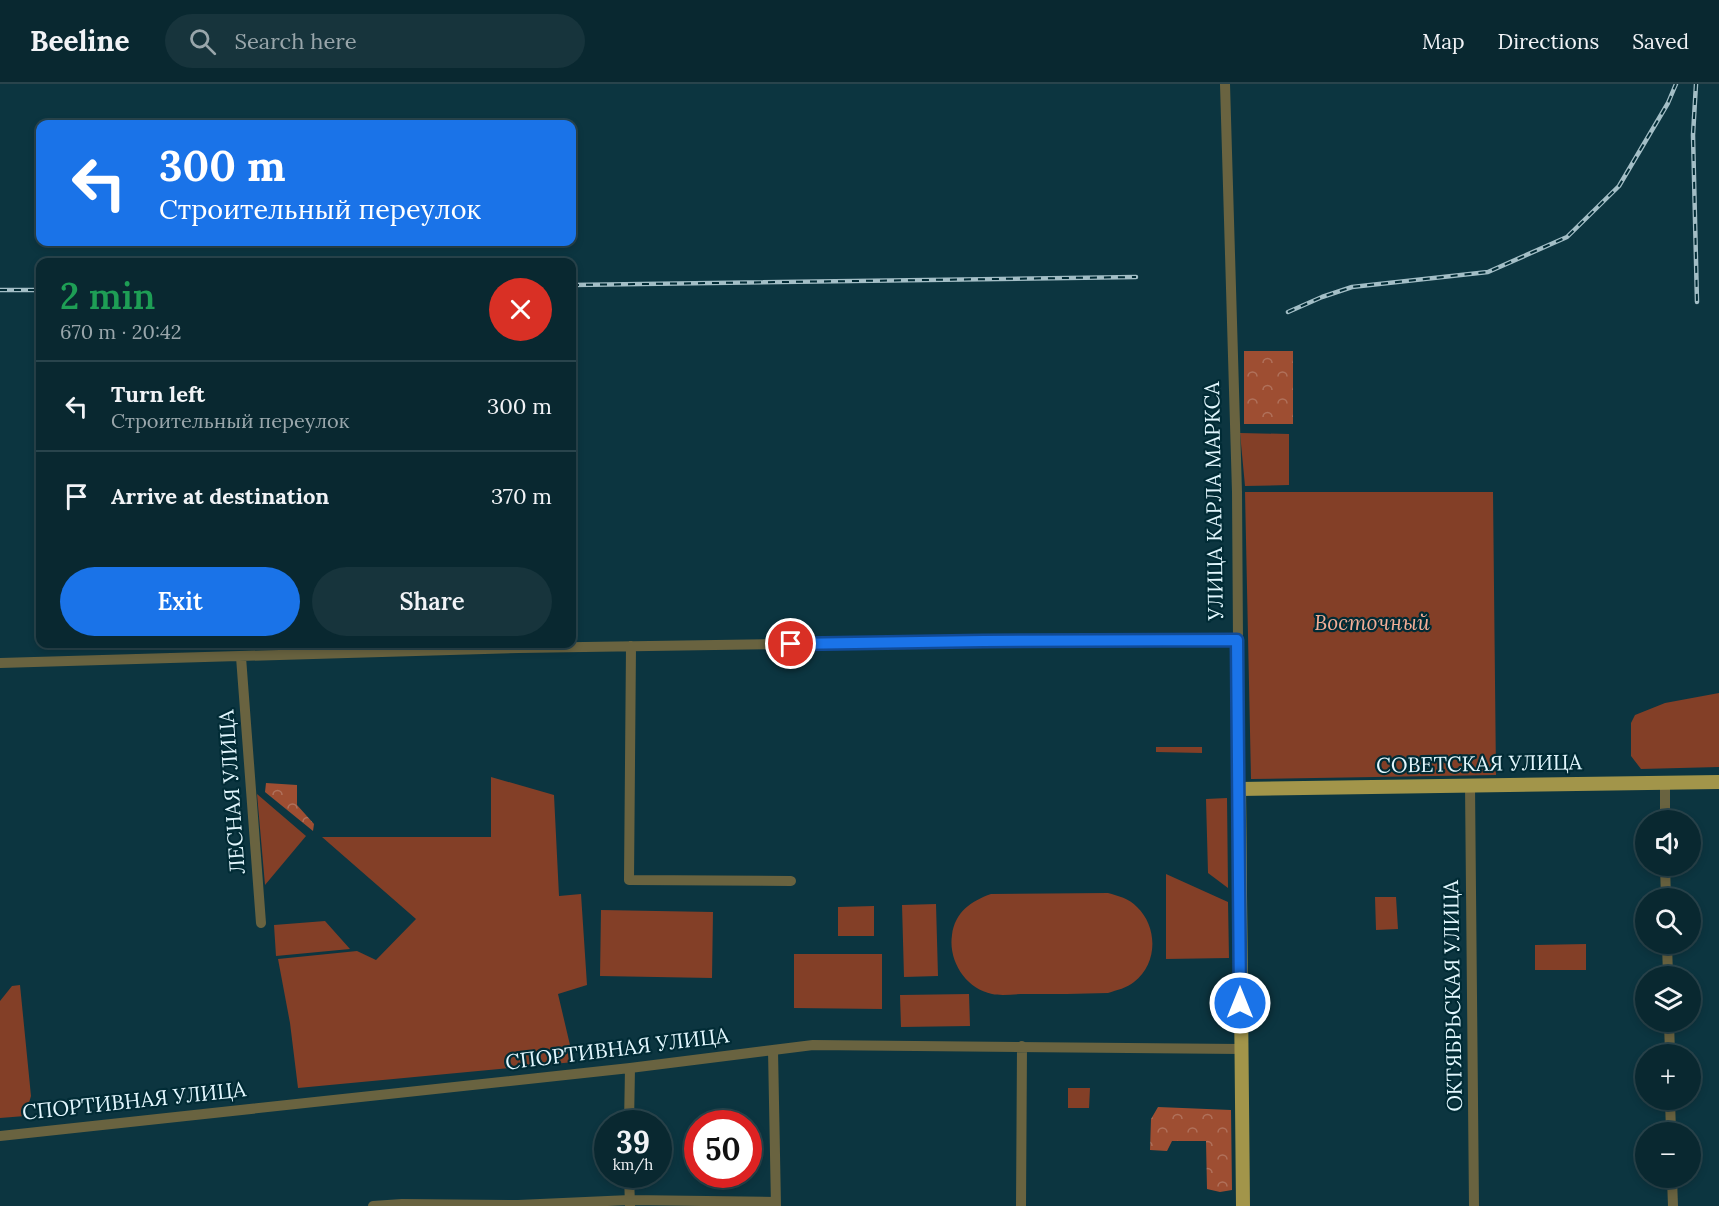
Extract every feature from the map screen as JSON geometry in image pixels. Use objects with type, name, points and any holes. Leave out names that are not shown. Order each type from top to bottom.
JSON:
[{"type":"main road","name":"СОВЕТСКАЯ УЛИЦА","points":[[1239,789],[1719,782]]},
{"type":"main road","name":"УЛИЦА КАРЛА МАРКСА","points":[[1239,789],[1243,1206]]},
{"type":"street","name":"УЛИЦА КАРЛА МАРКСА","points":[[1225,84],[1237,492],[1239,789]]},
{"type":"street","points":[[576,646],[1237,640]]},
{"type":"street","points":[[630,646],[629,880],[791,881]]},
{"type":"street","points":[[0,663],[241,657],[360,648]]},
{"type":"street","name":"ЛЕСНАЯ УЛИЦА","points":[[241,657],[261,923]]},
{"type":"street","points":[[1665,781],[1665,810]]},
{"type":"street","name":"ОКТЯБРЬСКАЯ УЛИЦА","points":[[1470,785],[1474,1206]]},
{"type":"street","name":"СПОРТИВНАЯ УЛИЦА","points":[[0,1136],[829,1045],[1241,1049]]},
{"type":"street","points":[[1021,1206],[1022,1046]]},
{"type":"street","points":[[374,1206],[402,1204],[776,1204],[773,1050]]},
{"type":"street","points":[[629,1110],[630,1068]]},
{"type":"street","points":[[629,1188],[630,1203]]},
{"type":"street","points":[[1672,1188],[1672,1206]]},
{"type":"green space","points":[[1244,351],[1293,351],[1293,424],[1244,424]]},
{"type":"green space","points":[[1240,433],[1289,434],[1289,485],[1245,486]]},
{"type":"green space","name":"Восточный","points":[[1245,492],[1493,492],[1496,775],[1251,779]]},
{"type":"green space","points":[[1719,693],[1719,767],[1641,769],[1631,756],[1631,723],[1635,715],[1665,703]]},
{"type":"green space","points":[[1156,747],[1202,747],[1202,753],[1156,752]]},
{"type":"green space","points":[[491,777],[554,795],[559,896],[581,894],[587,985],[558,994],[574,1062],[298,1088],[290,1023],[278,959],[357,951],[376,960],[416,919],[322,837],[491,837]]},
{"type":"green space","points":[[266,783],[297,785],[297,805],[314,824],[313,831],[265,792]]},
{"type":"green space","points":[[257,794],[306,836],[265,885]]},
{"type":"green space","points":[[1227,798],[1228,888],[1208,873],[1206,799]]},
{"type":"green space","points":[[1166,874],[1228,902],[1229,958],[1166,959]]},
{"type":"green space","points":[[1108,893],[1134,904],[1144,915],[1152,935],[1148,966],[1134,982],[1125,987],[1108,993],[996,995],[974,986],[956,964],[952,945],[954,927],[965,909],[984,897],[991,894]]},
{"type":"green space","points":[[1375,897],[1396,897],[1398,929],[1376,930]]},
{"type":"green space","points":[[936,904],[938,976],[904,977],[902,905]]},
{"type":"green space","points":[[874,906],[874,936],[838,936],[838,907]]},
{"type":"green space","points":[[601,910],[713,912],[712,978],[600,976]]},
{"type":"green space","points":[[325,921],[350,949],[276,956],[274,925]]},
{"type":"green space","points":[[1586,944],[1586,970],[1535,970],[1535,945]]},
{"type":"green space","points":[[794,954],[882,954],[882,1009],[794,1008]]},
{"type":"green space","points":[[20,985],[31,1096],[25,1116],[0,1118],[0,1001],[12,986]]},
{"type":"green space","points":[[969,994],[970,1026],[901,1027],[900,995]]},
{"type":"green space","points":[[1068,1088],[1090,1088],[1089,1108],[1068,1108]]},
{"type":"green space","points":[[1158,1107],[1231,1110],[1232,1190],[1220,1192],[1207,1189],[1206,1141],[1172,1141],[1167,1151],[1150,1150],[1151,1119]]},
{"type":"railway","points":[[1288,312],[1352,287],[1488,272],[1567,237],[1619,186],[1668,103],[1676,84]]},
{"type":"railway","points":[[1696,84],[1693,135],[1697,302]]},
{"type":"railway","points":[[576,285],[1136,277]]},
{"type":"railway","points":[[0,290],[36,290]]},
{"type":"route","points":[[791,644],[1237,640],[1240,1003]]}]
